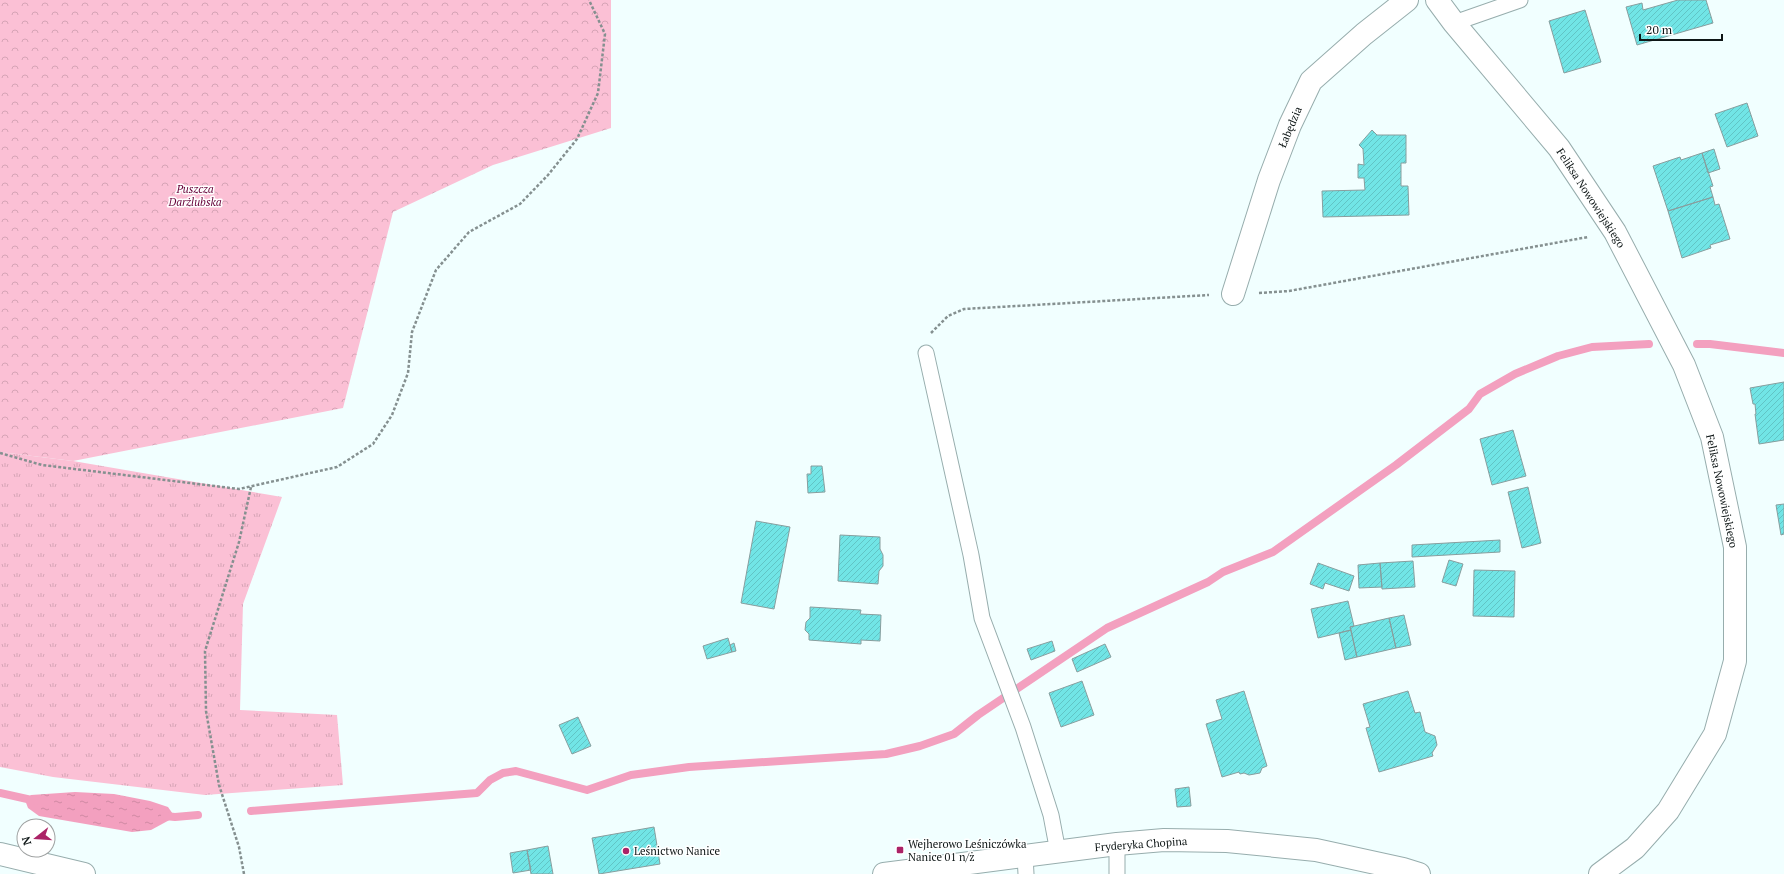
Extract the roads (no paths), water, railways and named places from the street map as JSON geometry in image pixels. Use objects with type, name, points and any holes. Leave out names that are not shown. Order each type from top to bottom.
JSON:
[{"type":"street","name":"Łabędzia","points":[[1233,294],[1271,173],[1290,125],[1312,81],[1364,34],[1407,0]]},
{"type":"street","name":"Feliksa Nowowiejskiego","points":[[1437,0],[1454,23],[1559,148],[1615,232],[1684,365],[1712,437],[1734,547],[1735,661],[1715,734],[1668,811],[1635,848],[1600,874]]},
{"type":"street","name":"Fryderyka Chopina","points":[[884,874],[1026,865],[1058,852],[1117,844],[1164,840],[1227,841],[1316,850],[1403,869],[1419,874]]},
{"type":"street","points":[[0,854],[84,874]]},
{"type":"lane","points":[[1454,23],[1520,0]]},
{"type":"lane","points":[[926,353],[971,555],[982,618],[1026,734],[1051,815],[1058,852]]},
{"type":"lane","points":[[1117,844],[1117,874]]},
{"type":"water","points":[[75,792],[114,794],[150,801],[168,807],[175,817],[151,830],[132,832],[39,816],[28,808],[25,800],[31,795]]},
{"type":"waterway","points":[[251,811],[477,793],[490,780],[503,773],[516,771],[587,790],[631,775],[689,767],[886,754],[920,746],[954,734],[978,715],[1107,628],[1208,582],[1223,572],[1273,552],[1396,465],[1469,409],[1480,394],[1515,374],[1558,356],[1592,347],[1649,344]]},
{"type":"waterway","points":[[1697,344],[1710,344],[1784,353]]},
{"type":"waterway","points":[[0,793],[36,801]]},
{"type":"waterway","points":[[165,816],[175,817],[198,815]]},
{"type":"place","name":"Wejherowo Leśniczówka Nanice 01 n/ż","points":[[900,850]]},
{"type":"place","name":"Leśnictwo Nanice","points":[[626,851]]},
{"type":"park label","name":"Puszcza Darżlubska","points":[[195,195]]}]
